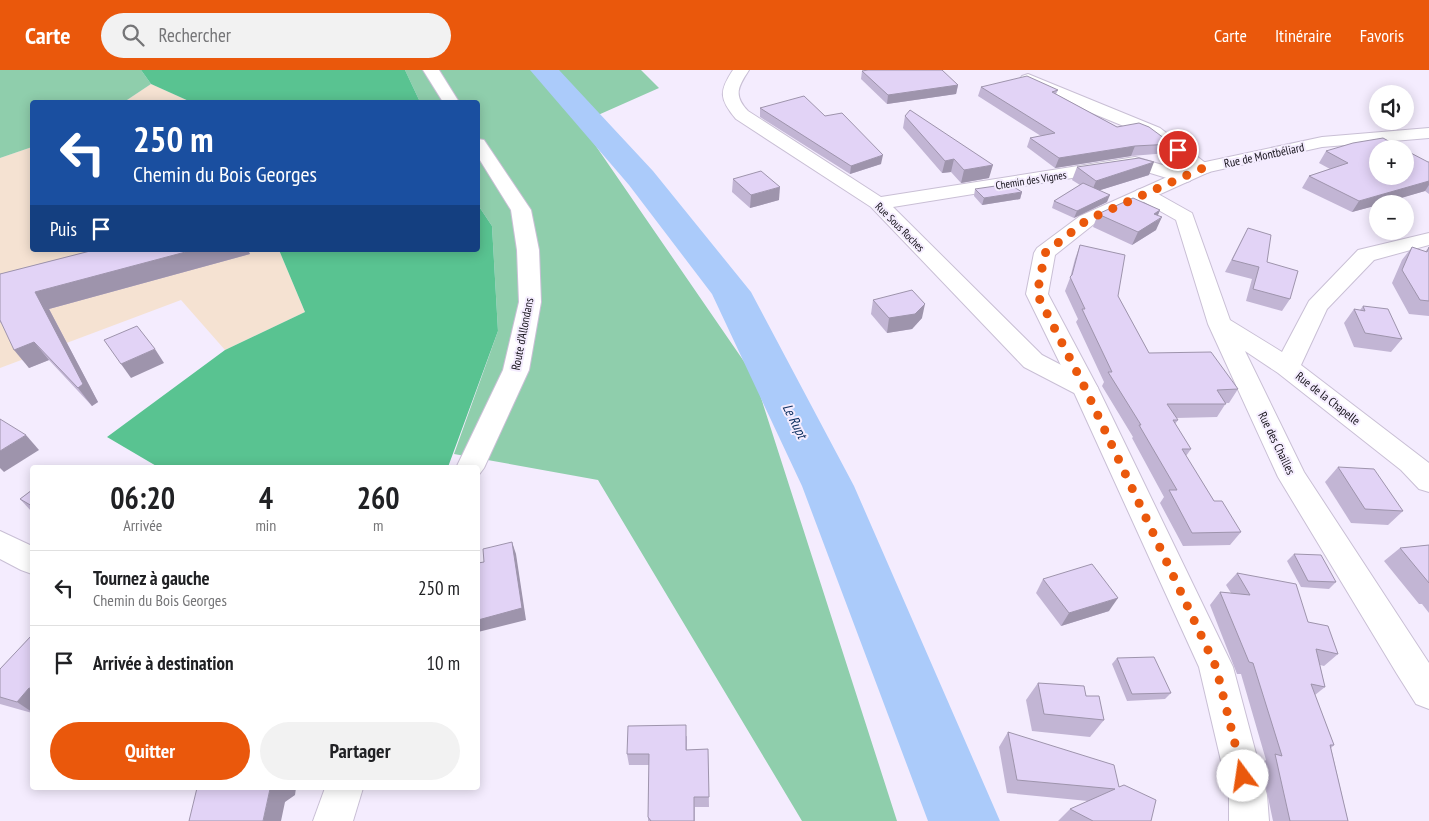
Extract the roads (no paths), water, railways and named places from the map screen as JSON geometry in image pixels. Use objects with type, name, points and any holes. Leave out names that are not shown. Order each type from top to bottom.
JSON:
[{"type":"street","points":[[431,70],[450,100]]},
{"type":"street","name":"Rue Sous Roches","points":[[741,70],[730,86],[730,94],[731,104],[742,115],[878,203],[1033,361],[1085,388]]},
{"type":"street","points":[[1028,79],[1088,106],[1154,132],[1203,168]]},
{"type":"street","name":"Rue de Montbéliard","points":[[1249,821],[1248,795],[1216,667],[1085,388],[1037,294],[1045,253],[1087,220],[1203,168],[1322,142],[1429,133]]},
{"type":"street","name":"Route d’Allondans","points":[[471,465],[516,370],[530,302],[528,250],[521,210],[480,147]]},
{"type":"street","name":"Chemin des Vignes","points":[[878,203],[1135,162],[1183,177]]},
{"type":"street","name":"Rue des Chailles","points":[[1144,194],[1185,217],[1220,324],[1292,477],[1408,663],[1429,692]]},
{"type":"street","points":[[1287,367],[1317,306],[1366,255],[1429,239]]},
{"type":"street","name":"Rue de la Chapelle","points":[[1220,324],[1287,367],[1411,463],[1429,481]]},
{"type":"street","points":[[0,544],[30,560]]},
{"type":"street","points":[[333,821],[343,790]]},
{"type":"waterway","name":"Le Rupt","points":[[544,70],[641,178],[731,292],[828,486],[964,821]]}]
